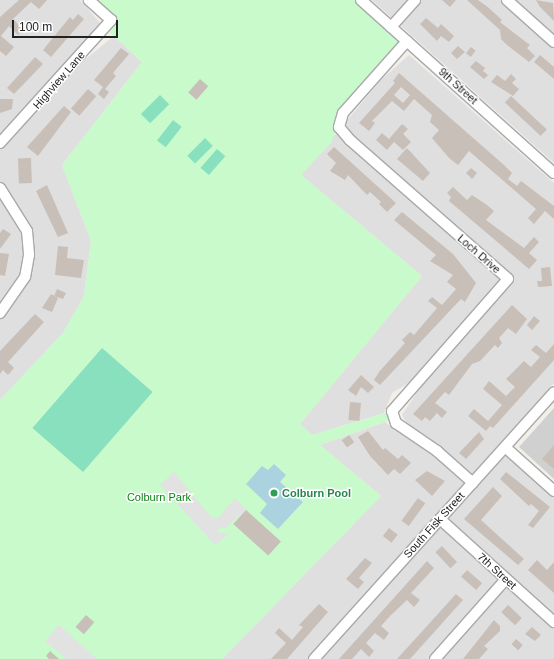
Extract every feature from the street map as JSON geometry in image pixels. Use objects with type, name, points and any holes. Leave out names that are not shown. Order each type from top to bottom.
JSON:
[{"type":"street","name":"Highview Lane","points":[[0,143],[111,20],[89,0]]},
{"type":"street","name":"9th Street","points":[[362,0],[554,173]]},
{"type":"street","points":[[391,27],[415,0]]},
{"type":"street","points":[[507,0],[554,42]]},
{"type":"street","name":"Loch Drive","points":[[407,41],[343,113],[339,127],[350,140],[508,279],[392,411],[396,423],[437,451],[473,483]]},
{"type":"street","points":[[0,313],[26,277],[29,255],[27,231],[1,192]]},
{"type":"street","name":"South Fisk Street","points":[[314,659],[554,392]]},
{"type":"street","points":[[505,447],[554,491]]},
{"type":"street","name":"7th Street","points":[[440,519],[554,622]]},
{"type":"street","points":[[435,659],[506,579]]},
{"type":"shaded area","points":[[0,0],[80,0],[101,24],[78,51],[87,58],[114,36],[142,62],[62,165],[91,241],[84,296],[63,333],[0,400]]},
{"type":"shaded area","points":[[372,0],[554,0],[554,163]]},
{"type":"shaded area","points":[[409,55],[554,183],[554,383],[497,447],[554,498],[554,659],[222,659],[381,496],[320,445],[385,422],[403,435],[410,428],[402,415],[422,385],[415,379],[392,393],[384,413],[312,435],[300,424],[422,276],[301,175],[381,80]]},
{"type":"shaded area","points":[[554,408],[554,479],[519,447]]},
{"type":"shaded area","points":[[174,472],[212,518],[219,517],[235,498],[246,510],[225,528],[220,528],[217,532],[229,534],[215,545],[160,485]]},
{"type":"shaded area","points":[[59,625],[97,659],[66,659],[45,641]]},
{"type":"green space","name":"Colburn Park","points":[[89,0],[361,0],[407,41],[343,113],[331,143],[301,175],[422,276],[300,424],[312,435],[392,411],[395,418],[320,445],[381,496],[222,659],[0,659],[0,400],[63,333],[84,296],[91,241],[62,165],[142,62],[105,28],[111,21]]},
{"type":"green space","points":[[160,95],[169,104],[150,123],[141,114]]},
{"type":"green space","points":[[173,120],[182,127],[166,147],[157,140]]},
{"type":"green space","points":[[205,138],[213,146],[195,163],[187,156]]},
{"type":"green space","points":[[217,149],[225,156],[209,175],[201,168]]},
{"type":"green space","points":[[102,348],[153,392],[83,472],[32,428]]},
{"type":"water","name":"Colburn Pool","points":[[274,464],[286,475],[280,482],[303,502],[278,529],[260,513],[267,504],[246,484],[262,466],[268,470]]},
{"type":"building","points":[[19,0],[47,0],[39,9],[31,2],[13,19],[24,30],[18,35],[9,26],[1,36],[14,47],[6,56],[0,51],[0,17]]},
{"type":"building","points":[[442,0],[456,0],[450,7]]},
{"type":"building","points":[[467,0],[478,0],[489,8],[502,20],[500,22],[530,45],[527,48],[535,56],[529,62],[507,45],[501,39],[500,30]]},
{"type":"building","points":[[536,0],[553,3],[554,21],[540,7]]},
{"type":"building","points":[[78,14],[84,19],[51,57],[43,50],[70,17],[73,20]]},
{"type":"building","points":[[426,18],[438,28],[441,24],[454,36],[449,42],[441,36],[437,41],[420,24]]},
{"type":"building","points":[[458,46],[465,52],[457,59],[451,53]]},
{"type":"building","points":[[471,47],[476,51],[471,57],[466,53]]},
{"type":"building","points":[[121,48],[129,54],[113,73],[116,76],[105,89],[109,92],[104,99],[98,94],[103,87],[94,80]]},
{"type":"building","points":[[540,55],[554,67],[554,79],[534,62]]},
{"type":"building","points":[[35,57],[43,64],[14,94],[7,88]]},
{"type":"building","points":[[476,61],[485,68],[483,71],[488,75],[484,79],[470,67]]},
{"type":"building","points":[[399,73],[504,165],[512,173],[508,179],[517,186],[521,181],[554,206],[554,219],[545,211],[534,224],[528,218],[536,209],[469,151],[458,165],[449,158],[432,138],[439,130],[430,122],[432,115],[414,99],[404,111],[392,101],[372,121],[375,123],[369,131],[359,123],[395,83],[393,81]],"holes":[[[401,87],[410,95],[403,103],[394,95]]]},
{"type":"building","points":[[511,74],[516,79],[512,83],[519,89],[513,96],[491,82],[497,75],[505,81]]},
{"type":"building","points":[[200,79],[208,86],[196,100],[188,93]]},
{"type":"building","points":[[88,89],[96,96],[79,116],[71,109]]},
{"type":"building","points":[[511,96],[547,129],[541,136],[505,103]]},
{"type":"building","points":[[0,99],[13,99],[12,109],[0,113]]},
{"type":"building","points":[[64,106],[71,112],[38,156],[27,147]]},
{"type":"building","points":[[402,124],[408,129],[403,134],[411,142],[403,150],[394,142],[387,150],[376,140],[382,133],[389,139]]},
{"type":"building","points":[[334,147],[396,203],[387,212],[379,204],[381,202],[370,192],[367,195],[348,175],[345,180],[330,171],[336,163],[327,154]]},
{"type":"building","points":[[407,148],[430,173],[423,181],[397,159]]},
{"type":"building","points":[[18,158],[31,158],[32,183],[19,183]]},
{"type":"building","points":[[471,168],[477,173],[472,179],[466,173]]},
{"type":"building","points":[[47,185],[68,233],[58,237],[36,191]]},
{"type":"building","points":[[453,187],[467,200],[472,195],[494,211],[486,220],[524,248],[534,237],[539,242],[529,253],[537,260],[529,269],[449,201],[451,197],[447,193]]},
{"type":"building","points":[[402,212],[453,254],[476,283],[465,302],[461,299],[380,385],[374,380],[379,372],[405,343],[402,340],[410,332],[414,335],[437,308],[428,301],[432,297],[442,305],[456,289],[447,282],[453,275],[430,261],[436,255],[394,220]]},
{"type":"building","points":[[3,229],[11,234],[0,249],[0,233]]},
{"type":"building","points":[[58,246],[68,247],[67,258],[84,260],[81,278],[55,275]]},
{"type":"building","points":[[0,253],[9,254],[5,276],[0,275]]},
{"type":"building","points":[[550,267],[552,286],[538,287],[537,281],[542,281],[541,268]]},
{"type":"building","points":[[57,289],[66,293],[63,299],[54,296]]},
{"type":"building","points":[[51,294],[58,298],[52,312],[42,308]]},
{"type":"building","points":[[512,305],[527,319],[516,334],[508,328],[499,338],[502,343],[498,348],[495,345],[480,361],[472,364],[449,395],[445,392],[435,403],[447,412],[442,418],[437,413],[430,421],[425,417],[422,421],[413,414]]},
{"type":"building","points":[[35,314],[44,322],[8,362],[14,368],[8,375],[3,370],[0,374],[0,351]]},
{"type":"building","points":[[534,316],[540,321],[532,330],[527,325]]},
{"type":"building","points":[[554,344],[554,360],[493,428],[490,426],[486,431],[468,416],[474,409],[488,421],[502,405],[483,389],[489,381],[506,396],[515,387],[506,379],[524,361],[531,367],[540,357],[531,350],[536,345],[546,353]]},
{"type":"building","points":[[361,375],[374,387],[368,393],[361,387],[356,396],[348,390]]},
{"type":"building","points":[[350,402],[361,403],[359,421],[348,420]]},
{"type":"building","points":[[368,431],[383,450],[385,448],[398,459],[402,455],[411,463],[400,474],[394,469],[388,475],[370,456],[358,437]]},
{"type":"building","points":[[479,432],[484,439],[466,459],[459,453]]},
{"type":"building","points":[[349,435],[354,442],[347,448],[342,440]]},
{"type":"building","points":[[554,445],[554,469],[542,459]]},
{"type":"building","points":[[427,471],[445,481],[432,496],[415,480]]},
{"type":"building","points":[[506,472],[550,507],[533,528],[528,525],[539,511],[531,504],[529,506],[500,479]]},
{"type":"building","points":[[493,487],[502,496],[481,520],[524,559],[518,565],[464,519]]},
{"type":"building","points":[[418,498],[425,503],[409,526],[402,521]]},
{"type":"building","points":[[246,510],[281,541],[268,556],[233,524]]},
{"type":"building","points":[[389,528],[398,535],[392,543],[383,536]]},
{"type":"building","points":[[442,546],[457,562],[450,568],[435,552]]},
{"type":"building","points":[[365,558],[372,563],[359,578],[364,582],[358,589],[346,579]]},
{"type":"building","points":[[537,560],[547,570],[554,562],[554,593],[528,570]]},
{"type":"building","points":[[427,561],[434,568],[411,593],[420,600],[414,607],[407,600],[381,626],[389,633],[384,640],[375,633],[366,643],[374,651],[369,657],[361,649],[352,659],[339,659]]},
{"type":"building","points":[[467,570],[482,583],[476,590],[461,577]]},
{"type":"building","points":[[456,594],[463,600],[410,659],[397,659]]},
{"type":"building","points":[[319,604],[328,612],[287,659],[271,659],[286,643],[275,633],[279,628],[292,640],[303,627],[299,625]]},
{"type":"building","points":[[508,605],[522,618],[515,625],[501,612]]},
{"type":"building","points":[[86,615],[94,622],[84,634],[76,627]]},
{"type":"building","points":[[494,620],[500,626],[500,631],[484,646],[488,649],[479,659],[463,659]]},
{"type":"building","points":[[532,627],[541,635],[535,641],[525,634]]},
{"type":"building","points":[[516,639],[523,645],[518,650],[511,644]]},
{"type":"building","points":[[50,651],[59,659],[49,659],[46,656]]},
{"type":"place","name":"Colburn Pool","points":[[274,493]]}]
